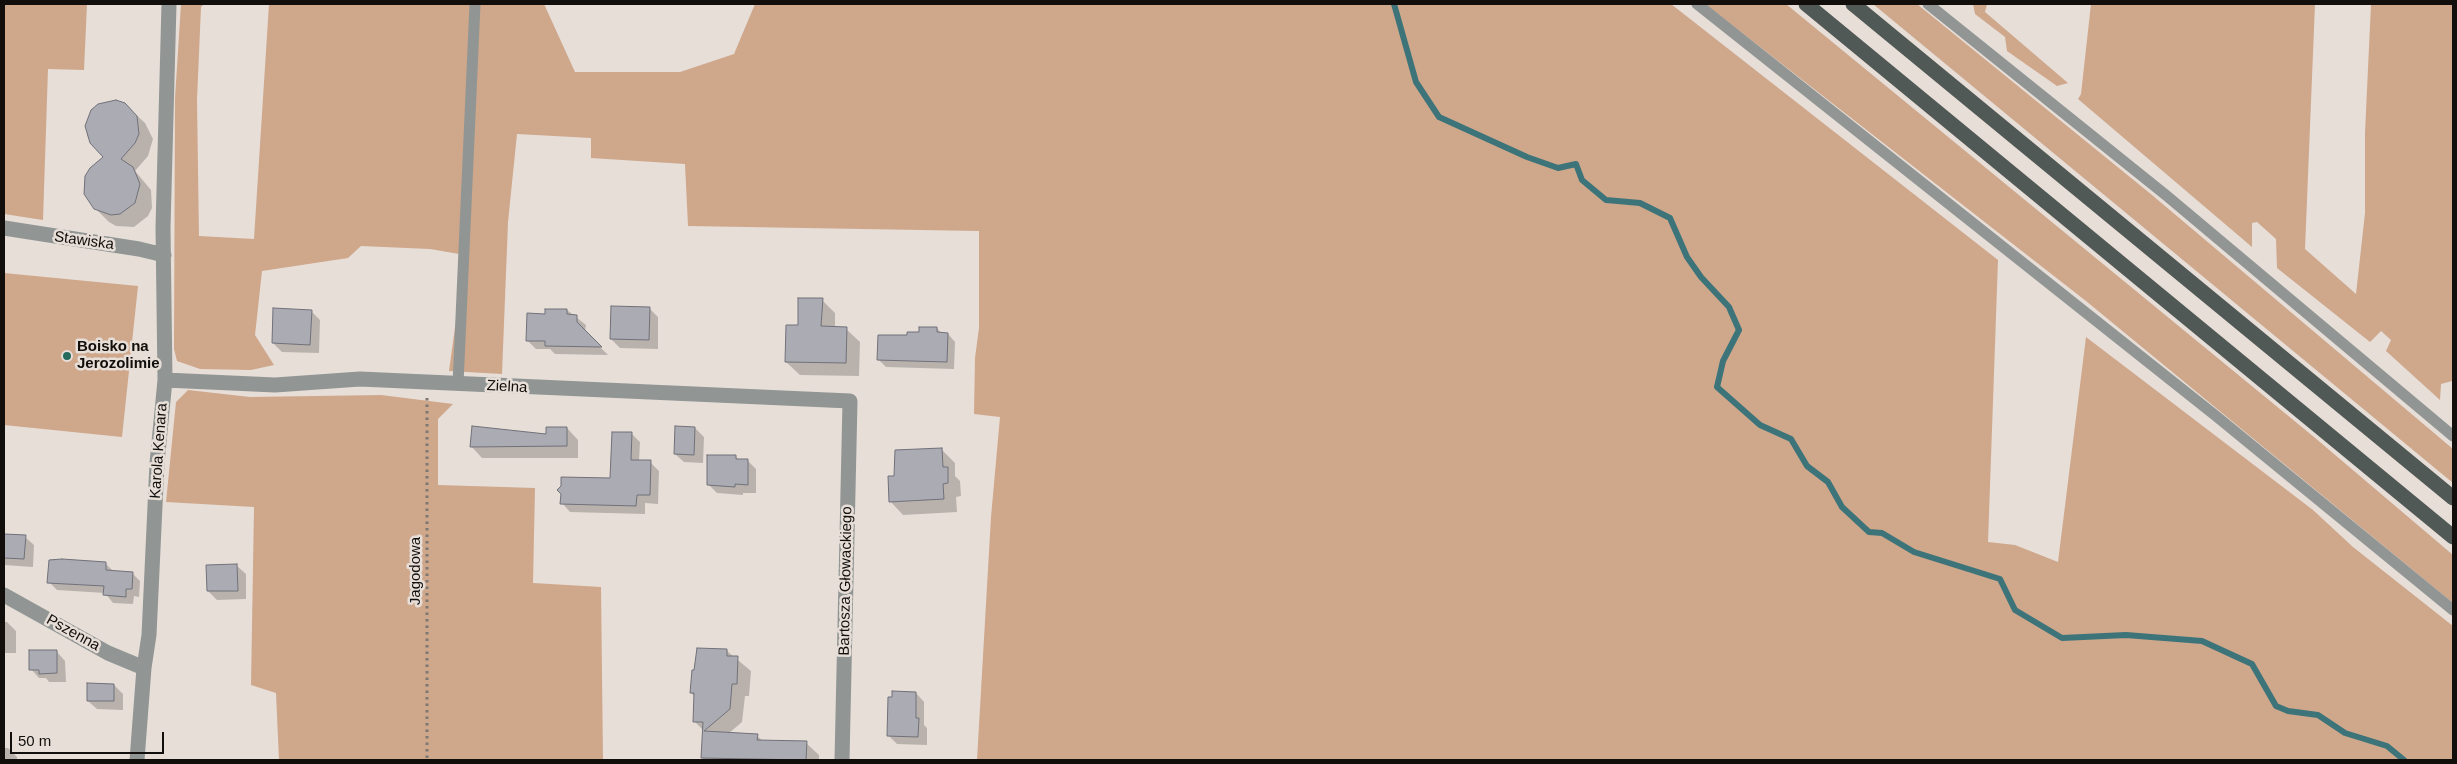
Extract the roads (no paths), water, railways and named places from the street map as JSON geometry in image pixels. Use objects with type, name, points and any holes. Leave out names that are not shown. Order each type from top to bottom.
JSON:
[{"type":"main road","points":[[1806,4],[2453,537]]},
{"type":"main road","points":[[1853,4],[2453,498]]},
{"type":"street","name":"Karola Kenara","points":[[137,760],[144,668],[149,636],[157,463],[165,380],[164,256],[169,4]]},
{"type":"street","name":"Stawiska","points":[[4,228],[139,249],[164,256]]},
{"type":"street","name":"Zielna","points":[[165,380],[275,385],[360,379],[850,401]]},
{"type":"street","name":"Bartosza Głowackiego","points":[[842,760],[850,401]]},
{"type":"street","name":"Pszenna","points":[[4,595],[108,653],[144,668]]},
{"type":"lane","points":[[458,384],[475,4]]},
{"type":"lane","points":[[1697,4],[2208,410],[2453,610]]},
{"type":"lane","points":[[1928,4],[2175,202],[2453,436]]},
{"type":"waterway","points":[[1394,4],[1416,82],[1439,117],[1527,157],[1558,168],[1576,164],[1582,180],[1606,200],[1640,203],[1670,218],[1687,257],[1701,277],[1729,307],[1739,330],[1723,361],[1717,387],[1760,425],[1791,439],[1807,466],[1828,482],[1842,507],[1869,532],[1882,533],[1914,552],[2000,579],[2015,610],[2062,638],[2126,635],[2202,641],[2252,664],[2276,706],[2288,711],[2318,715],[2345,733],[2387,746],[2404,760]]},
{"type":"place","name":"Boisko na Jerozolimie","points":[[67,356]]}]
